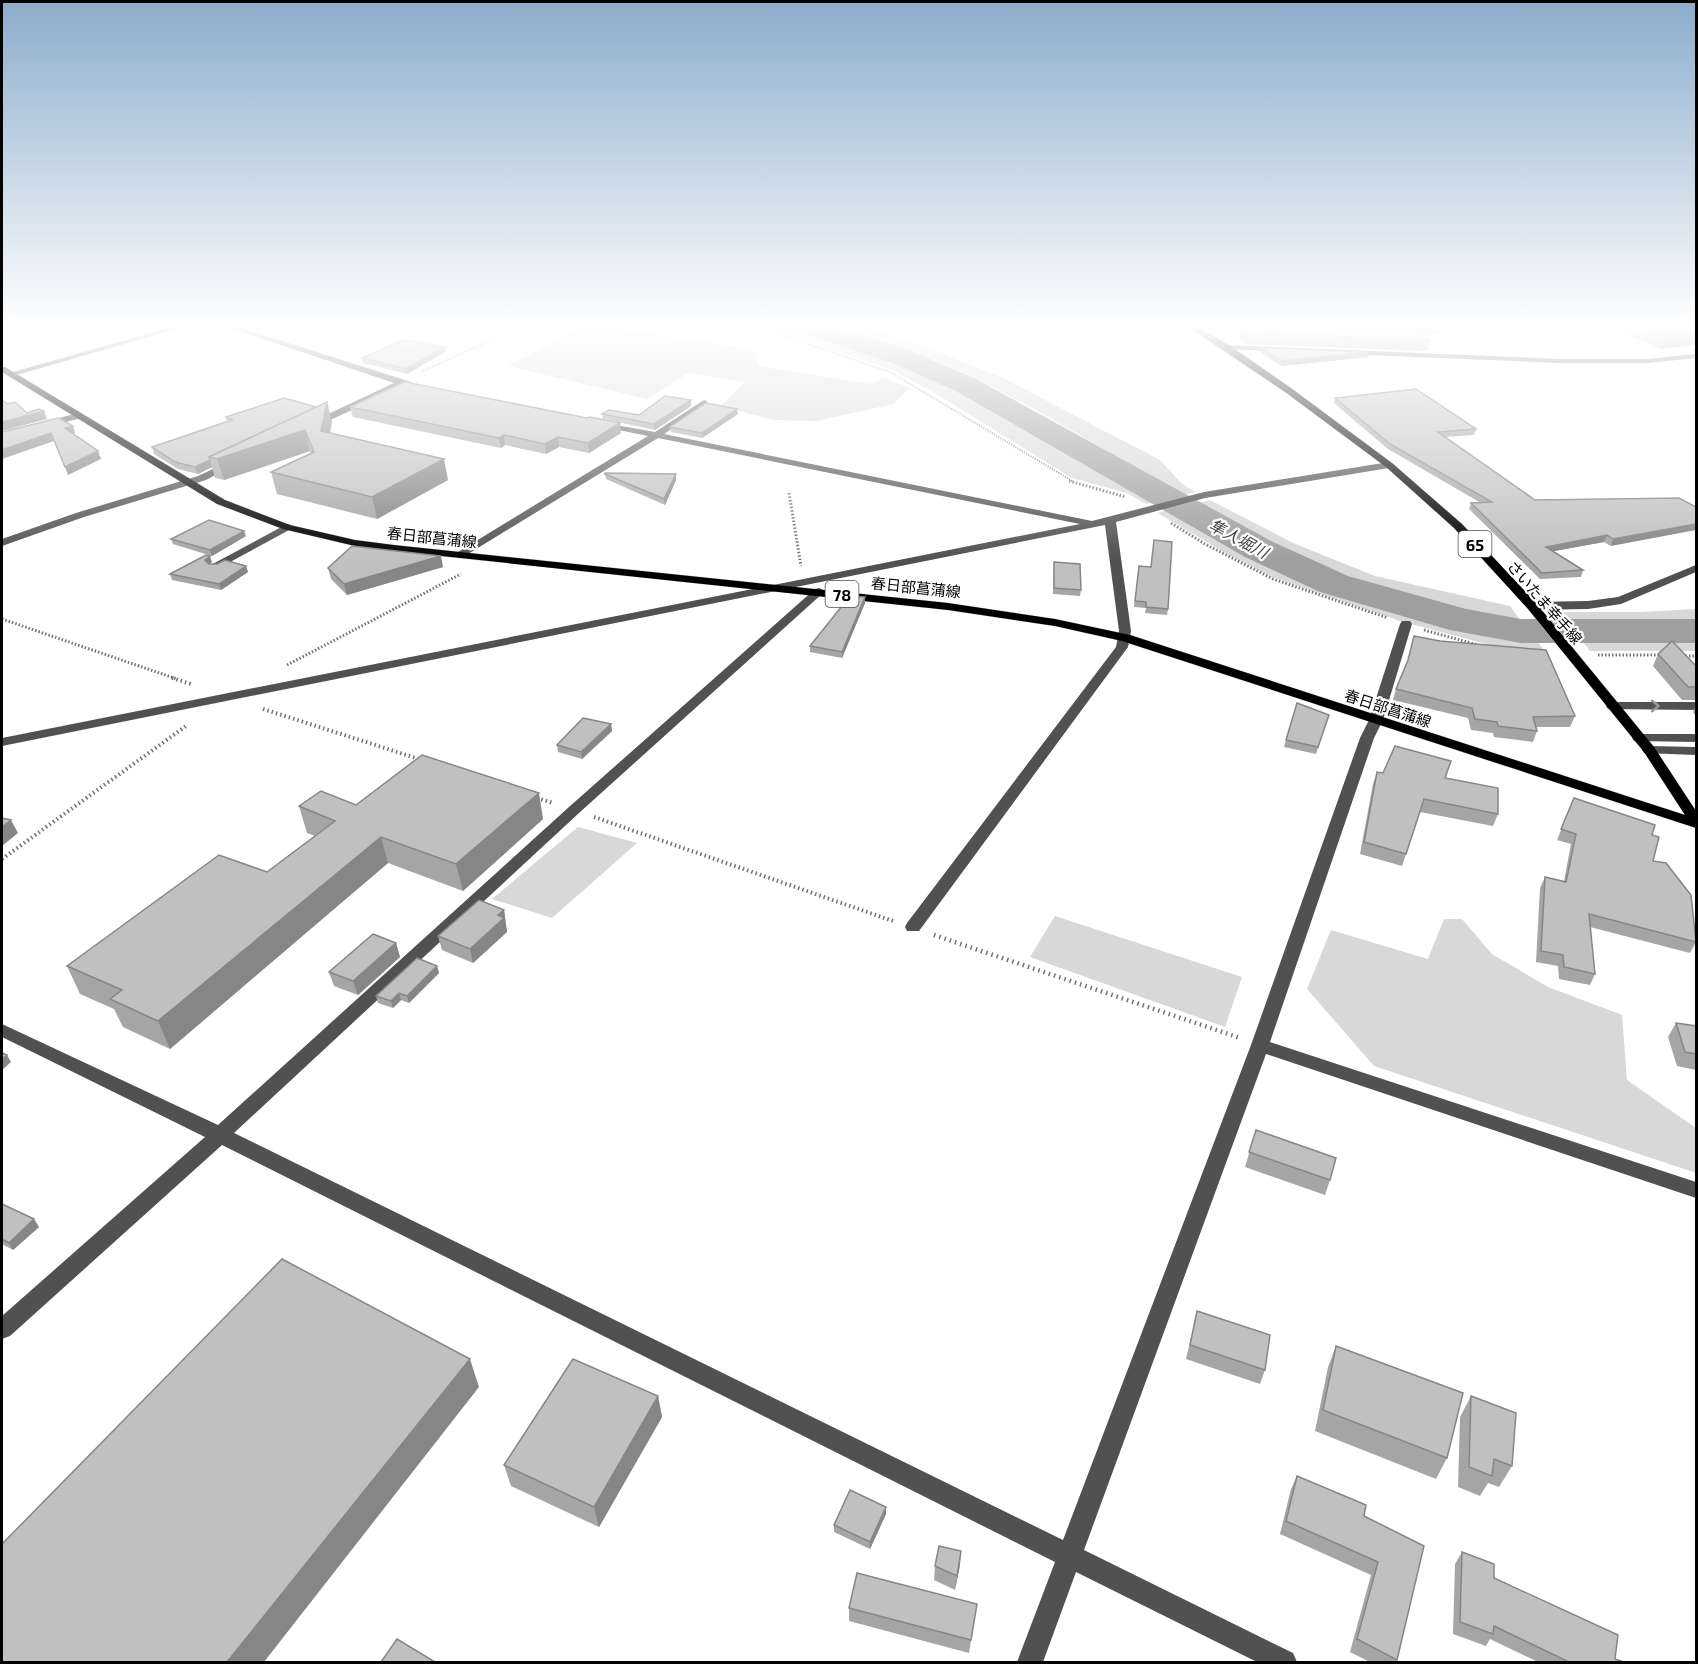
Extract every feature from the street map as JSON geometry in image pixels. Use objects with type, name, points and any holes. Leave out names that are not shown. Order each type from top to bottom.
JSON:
[{"type":"main road","name":"春日部菖蒲線","points":[[61,406],[221,502],[287,527],[355,543],[782,587]]},
{"type":"main road","name":"さいたま幸手線","points":[[1307,406],[1389,465],[1458,526],[1532,606],[1649,750],[1696,822]]},
{"type":"main road","name":"春日部菖蒲線","points":[[812,587],[1011,613],[1068,623],[1126,638],[1696,822]]},
{"type":"street","points":[[300,431],[352,406]]},
{"type":"street","points":[[459,555],[700,406]]},
{"type":"street","points":[[2,436],[78,416]]},
{"type":"street","points":[[587,420],[1095,524]]},
{"type":"street","points":[[2,542],[188,482],[238,460]]},
{"type":"street","points":[[2,742],[782,587],[812,587],[1095,524],[1204,495],[1389,465]]},
{"type":"street","points":[[913,927],[1122,647],[1126,638],[1110,520]]},
{"type":"street","points":[[214,566],[287,527]]},
{"type":"street","points":[[1532,606],[1588,605],[1621,600],[1696,568]]},
{"type":"street","points":[[2,1329],[220,1135],[574,810],[812,587]]},
{"type":"street","points":[[1030,1662],[1260,1045],[1366,738],[1376,720],[1406,624]]},
{"type":"street","points":[[1613,706],[1696,706]]},
{"type":"street","points":[[1639,738],[1696,738]]},
{"type":"street","points":[[1649,750],[1696,752]]},
{"type":"street","points":[[2,1030],[220,1135],[1284,1662]]},
{"type":"street","points":[[1260,1045],[1696,1190]]},
{"type":"path","points":[[948,406],[1069,480],[1125,496],[1205,544],[1273,579],[1406,624],[1484,646]]},
{"type":"path","points":[[789,493],[812,587]]},
{"type":"path","points":[[279,669],[491,558]]},
{"type":"path","points":[[2,619],[428,762]]},
{"type":"path","points":[[1571,655],[1661,656]]},
{"type":"path","points":[[1673,656],[1696,656]]},
{"type":"path","points":[[2,859],[189,724]]},
{"type":"path","points":[[529,795],[574,810]]},
{"type":"shaded area","points":[[721,406],[886,406],[817,421],[773,420]]},
{"type":"shaded area","points":[[955,406],[986,406],[1160,501],[1146,504],[1127,493],[1072,478]]},
{"type":"shaded area","points":[[1028,406],[1056,406],[1160,460],[1181,483],[1195,492],[1182,496]]},
{"type":"shaded area","points":[[1210,500],[1293,543],[1375,576],[1510,606],[1523,624],[1501,623],[1455,613],[1339,580],[1240,533],[1214,514],[1195,504]]},
{"type":"shaded area","points":[[1172,508],[1260,556],[1323,584],[1430,618],[1466,627],[1534,637],[1544,650],[1490,645],[1400,621],[1272,577],[1222,551],[1158,513]]},
{"type":"shaded area","points":[[1696,609],[1696,622],[1569,623],[1561,612],[1642,612]]},
{"type":"shaded area","points":[[1580,638],[1696,640],[1696,651],[1590,651]]},
{"type":"shaded area","points":[[578,827],[637,843],[552,918],[492,899]]},
{"type":"shaded area","points":[[1055,916],[1242,977],[1225,1027],[1030,957]]},
{"type":"shaded area","points":[[1444,919],[1462,919],[1492,954],[1548,987],[1622,1015],[1627,1080],[1696,1128],[1696,1173],[1374,1066],[1307,989],[1331,930],[1428,959]]},
{"type":"building","points":[[2,406],[19,406],[27,413],[39,409],[44,411],[2,422]]},
{"type":"building","points":[[261,406],[316,407],[209,457],[210,460],[195,467],[175,462],[152,447],[232,420],[226,417]]},
{"type":"building","points":[[319,406],[326,406],[321,431],[444,459],[372,497],[271,472],[314,452],[305,430],[217,459],[209,457]]},
{"type":"building","points":[[525,406],[620,423],[588,443],[558,437],[545,444],[504,435],[499,438],[350,407]]},
{"type":"building","points":[[652,406],[682,406],[654,424],[602,414],[609,410],[639,415]]},
{"type":"building","points":[[702,406],[737,409],[702,433],[670,427]]},
{"type":"building","points":[[1344,406],[1441,406],[1476,429],[1438,432],[1535,500],[1679,498],[1696,507],[1696,524],[1613,539],[1607,535],[1546,547],[1583,570],[1542,573],[1471,503],[1492,502],[1390,444]]},
{"type":"building","points":[[58,418],[73,426],[65,428],[98,451],[65,467],[51,433],[2,450],[2,432]]},
{"type":"building","points":[[605,473],[676,474],[664,499]]},
{"type":"building","points":[[209,520],[244,531],[210,550],[171,539]]},
{"type":"building","points":[[1154,540],[1172,542],[1168,609],[1146,607],[1146,602],[1135,601],[1139,566],[1151,567]]},
{"type":"building","points":[[352,546],[441,556],[344,584],[328,568]]},
{"type":"building","points":[[206,555],[210,556],[205,560],[209,564],[217,564],[225,560],[246,566],[219,584],[170,574]]},
{"type":"building","points":[[1054,562],[1080,564],[1081,590],[1054,588]]},
{"type":"building","points":[[850,596],[865,597],[842,652],[810,646]]},
{"type":"building","points":[[1414,636],[1440,641],[1546,650],[1575,716],[1533,717],[1537,731],[1498,726],[1497,722],[1475,719],[1472,708],[1396,689],[1408,660]]},
{"type":"building","points":[[1672,641],[1696,666],[1696,687],[1688,687],[1658,654]]},
{"type":"building","points":[[1297,703],[1329,715],[1318,747],[1286,740]]},
{"type":"building","points":[[583,718],[611,724],[581,752],[557,745]]},
{"type":"building","points":[[1395,746],[1451,761],[1445,778],[1498,788],[1498,814],[1424,799],[1406,854],[1364,842],[1377,772],[1383,773]]},
{"type":"building","points":[[422,755],[539,793],[456,864],[381,837],[158,1021],[110,999],[122,990],[67,966],[219,855],[267,872],[335,821],[299,806],[321,791],[356,805]]},
{"type":"building","points":[[1574,798],[1655,825],[1652,835],[1659,837],[1653,861],[1666,863],[1691,895],[1696,942],[1589,914],[1595,974],[1564,967],[1563,955],[1541,951],[1545,877],[1566,882],[1576,834],[1561,829]]},
{"type":"building","points":[[2,818],[11,820],[2,827]]},
{"type":"building","points":[[479,900],[504,910],[498,915],[504,918],[470,949],[438,936]]},
{"type":"building","points":[[373,934],[396,943],[353,981],[329,972]]},
{"type":"building","points":[[417,958],[437,966],[407,996],[399,993],[391,1001],[376,996]]},
{"type":"building","points":[[1676,1023],[1696,1026],[1696,1054],[1685,1052]]},
{"type":"building","points":[[1256,1130],[1336,1158],[1330,1180],[1249,1152]]},
{"type":"building","points":[[2,1204],[34,1219],[9,1243],[2,1239]]},
{"type":"building","points":[[282,1259],[470,1359],[227,1662],[2,1662],[2,1544]]},
{"type":"building","points":[[1197,1311],[1270,1335],[1265,1370],[1190,1345]]},
{"type":"building","points":[[1336,1346],[1463,1393],[1447,1458],[1323,1410]]},
{"type":"building","points":[[573,1359],[658,1396],[594,1507],[504,1465]]},
{"type":"building","points":[[1471,1396],[1516,1413],[1512,1466],[1494,1459],[1492,1476],[1469,1467]]},
{"type":"building","points":[[1297,1476],[1366,1505],[1364,1516],[1424,1546],[1397,1660],[1357,1639],[1378,1562],[1286,1521]]},
{"type":"building","points":[[850,1490],[886,1507],[870,1542],[834,1525]]},
{"type":"building","points":[[939,1546],[961,1551],[957,1576],[935,1566]]},
{"type":"building","points":[[1462,1552],[1494,1564],[1494,1578],[1618,1635],[1615,1659],[1624,1662],[1569,1662],[1494,1626],[1493,1634],[1460,1622]]},
{"type":"building","points":[[857,1573],[977,1604],[971,1640],[849,1608]]},
{"type":"building","points":[[397,1639],[435,1662],[381,1662]]},
{"type":"waterway","name":"隼人堀川","points":[[1003,406],[1258,549],[1334,584],[1464,621],[1521,631],[1696,631]]}]
